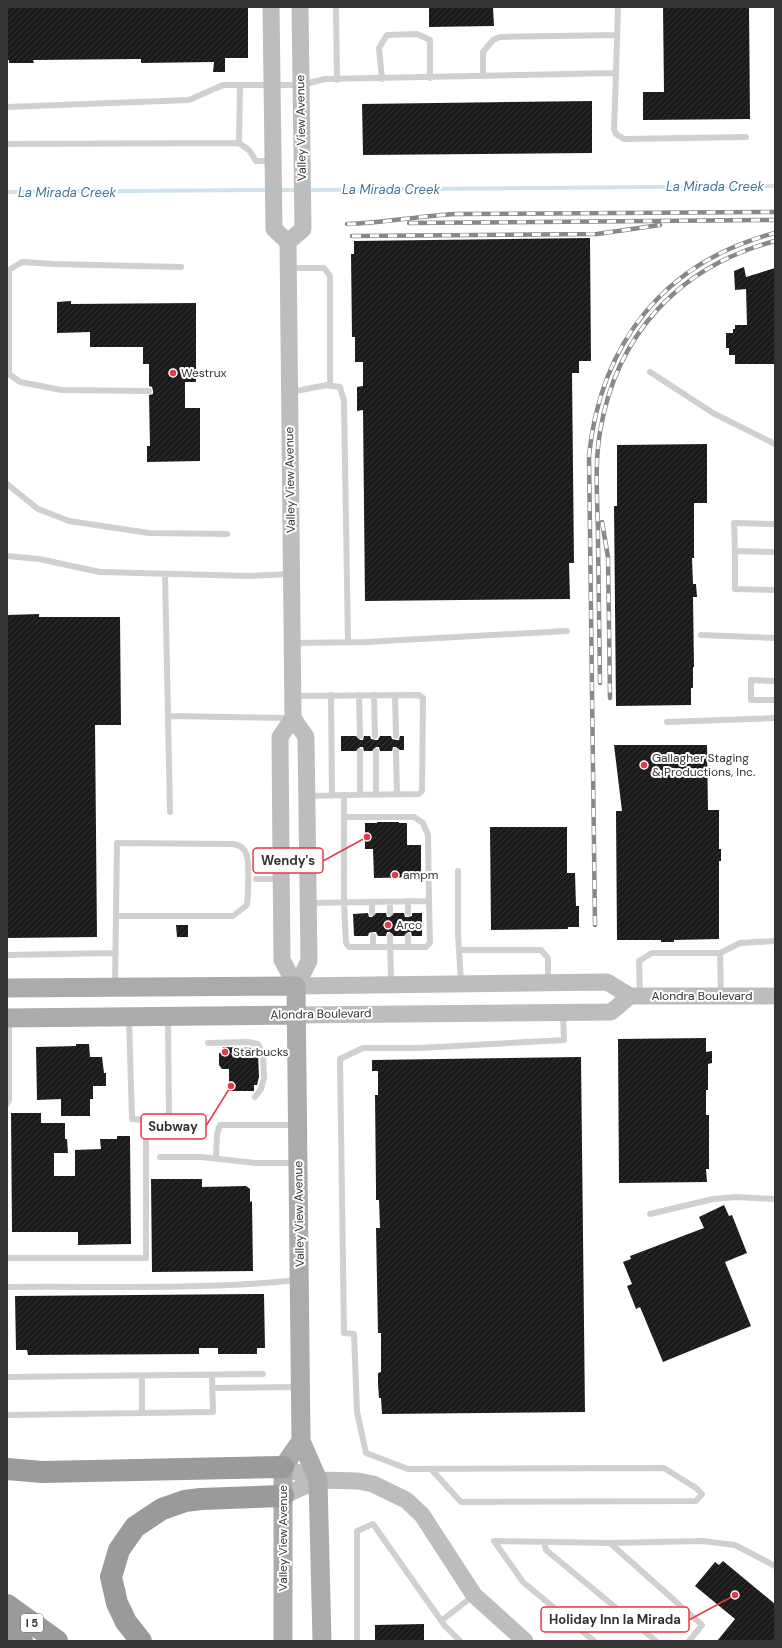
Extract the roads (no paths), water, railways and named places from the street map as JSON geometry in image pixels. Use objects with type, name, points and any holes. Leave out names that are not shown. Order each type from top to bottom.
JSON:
[{"type":"highway","points":[[7,1469],[42,1472],[283,1467]]},
{"type":"highway","points":[[141,1641],[126,1622],[117,1603],[112,1577],[119,1550],[135,1526],[162,1509],[185,1501],[283,1496]]},
{"type":"highway","name":"I 5","points":[[7,1605],[57,1641]]},
{"type":"highway","points":[[7,1630],[22,1641]]},
{"type":"main road","points":[[271,7],[274,229],[288,242]]},
{"type":"main road","name":"Valley View Avenue","points":[[300,7],[303,229],[288,242],[288,268],[292,696],[293,718],[306,737],[309,961],[296,986],[301,1441],[318,1480],[322,1641]]},
{"type":"main road","name":"Valley View Avenue","points":[[293,718],[280,737],[282,960],[296,986]]},
{"type":"main road","points":[[7,988],[607,982],[635,996]]},
{"type":"main road","name":"Alondra Boulevard","points":[[8,1018],[611,1012],[635,996],[775,996]]},
{"type":"main road","name":"Valley View Avenue","points":[[283,1641],[283,1467],[301,1441]]},
{"type":"main road","points":[[283,1467],[318,1480],[358,1481],[374,1484],[406,1500],[422,1515],[474,1595],[525,1641]]},
{"type":"main road","points":[[283,1496],[318,1480]]},
{"type":"lane","points":[[336,7],[337,80]]},
{"type":"lane","points":[[618,7],[614,129],[616,134],[624,139],[746,137]]},
{"type":"lane","points":[[382,79],[379,48],[387,36],[418,34],[430,40],[430,78]]},
{"type":"lane","points":[[483,76],[482,52],[493,40],[500,37],[617,35]]},
{"type":"lane","points":[[7,107],[189,100],[224,85],[301,85],[324,79],[337,80],[616,73]]},
{"type":"lane","points":[[239,142],[240,85]]},
{"type":"lane","points":[[7,144],[239,142],[249,150],[256,161],[273,165]]},
{"type":"lane","points":[[149,392],[62,390],[20,382],[8,375],[9,270],[22,262],[181,268]]},
{"type":"lane","points":[[288,268],[324,268],[330,276],[330,386]]},
{"type":"lane","points":[[650,372],[713,413],[775,444]]},
{"type":"lane","points":[[289,393],[330,386],[340,387],[344,401],[348,642]]},
{"type":"lane","points":[[7,484],[38,509],[69,521],[149,533],[227,534]]},
{"type":"lane","points":[[775,524],[734,523],[735,588],[775,590]]},
{"type":"lane","points":[[735,550],[775,552]]},
{"type":"lane","points":[[7,556],[39,559],[100,572],[250,576],[291,574]]},
{"type":"lane","points":[[165,574],[170,812]]},
{"type":"lane","points":[[292,643],[348,642],[567,631]]},
{"type":"lane","points":[[701,635],[775,638]]},
{"type":"lane","points":[[775,681],[751,680],[751,700],[775,700]]},
{"type":"lane","points":[[292,696],[419,694],[423,698],[422,791],[420,794],[307,796]]},
{"type":"lane","points":[[331,695],[332,796]]},
{"type":"lane","points":[[359,695],[360,736]]},
{"type":"lane","points":[[374,695],[375,736]]},
{"type":"lane","points":[[395,695],[396,736]]},
{"type":"lane","points":[[168,716],[293,718]]},
{"type":"lane","points":[[667,722],[775,718]]},
{"type":"lane","points":[[360,751],[360,794]]},
{"type":"lane","points":[[376,751],[376,794]]},
{"type":"lane","points":[[396,751],[397,794]]},
{"type":"lane","points":[[344,795],[344,817],[344,902],[346,943],[349,946],[426,947],[430,943],[428,835],[423,823],[414,817],[344,817]]},
{"type":"lane","points":[[115,987],[118,843],[233,844],[242,847],[246,853],[248,880],[247,905],[233,916],[117,916]]},
{"type":"lane","points":[[458,871],[461,983]]},
{"type":"lane","points":[[256,879],[276,879]]},
{"type":"lane","points":[[408,901],[408,913]]},
{"type":"lane","points":[[308,903],[429,901]]},
{"type":"lane","points":[[372,902],[372,913]]},
{"type":"lane","points":[[390,902],[390,913]]},
{"type":"lane","points":[[373,936],[373,947]]},
{"type":"lane","points":[[390,936],[391,984]]},
{"type":"lane","points":[[408,936],[408,947]]},
{"type":"lane","points":[[635,996],[639,961],[652,953],[720,953],[740,943],[775,941]]},
{"type":"lane","points":[[459,950],[541,950],[548,958],[548,982]]},
{"type":"lane","points":[[720,953],[722,996]]},
{"type":"lane","points":[[7,955],[116,954]]},
{"type":"lane","points":[[431,1469],[461,1502],[696,1501],[702,1494],[696,1488],[664,1468],[408,1469],[366,1453],[357,1412],[354,1334],[344,1333],[340,1060],[363,1048],[420,1048],[564,1040],[563,1012]]},
{"type":"lane","points":[[129,1016],[132,1119],[146,1121],[169,1121],[168,1016]]},
{"type":"lane","points":[[7,1104],[9,1100],[8,1018]]},
{"type":"lane","points":[[208,1043],[248,1042],[258,1044],[264,1054],[264,1078],[261,1090],[255,1097]]},
{"type":"lane","points":[[7,1258],[146,1258],[146,1121]]},
{"type":"lane","points":[[216,1158],[220,1125],[298,1125]]},
{"type":"lane","points":[[160,1157],[201,1157],[256,1163],[298,1163]]},
{"type":"lane","points":[[650,1214],[713,1198],[736,1197],[775,1199]]},
{"type":"lane","points":[[7,1287],[265,1284],[300,1280]]},
{"type":"lane","points":[[7,1377],[263,1374]]},
{"type":"lane","points":[[7,1415],[213,1412],[212,1375]]},
{"type":"lane","points":[[142,1376],[142,1413]]},
{"type":"lane","points":[[212,1388],[301,1387]]},
{"type":"lane","points":[[357,1641],[357,1531],[374,1524],[441,1621],[454,1638],[460,1641]]},
{"type":"lane","points":[[594,1641],[523,1582],[494,1541],[610,1543],[702,1541],[734,1545],[775,1566]]},
{"type":"lane","points":[[544,1542],[546,1550],[656,1641]]},
{"type":"lane","points":[[610,1543],[702,1625],[689,1641]]},
{"type":"lane","points":[[441,1621],[474,1595]]},
{"type":"waterway","name":"La Mirada Creek","points":[[305,190],[775,186]]},
{"type":"waterway","name":"La Mirada Creek","points":[[7,192],[269,190]]},
{"type":"waterway","name":"La Mirada Creek","points":[[277,190],[299,190]]},
{"type":"railway","points":[[347,224],[455,214],[775,212]]},
{"type":"railway","points":[[409,223],[775,220]]},
{"type":"railway","points":[[352,236],[597,234],[660,225]]},
{"type":"railway","points":[[595,925],[589,455],[596,414],[608,377],[624,343],[645,313],[671,286],[701,264],[736,246],[775,233]]},
{"type":"railway","points":[[600,683],[597,459],[600,432],[608,397],[621,364],[637,335],[658,309],[682,287],[710,268],[741,252],[775,241]]},
{"type":"railway","points":[[602,522],[608,557],[610,698]]},
{"type":"place","name":"Westrux","points":[[173,373]]},
{"type":"place","name":"Gallagher Staging & Productions, Inc.","points":[[644,765]]},
{"type":"place","name":"Wendy's","points":[[367,837]]},
{"type":"place","name":"ampm","points":[[395,875]]},
{"type":"place","name":"Arco","points":[[388,925]]},
{"type":"place","name":"Starbucks","points":[[225,1052]]},
{"type":"place","name":"Subway","points":[[231,1086]]},
{"type":"place","name":"Holiday Inn la Mirada","points":[[735,1595]]}]
